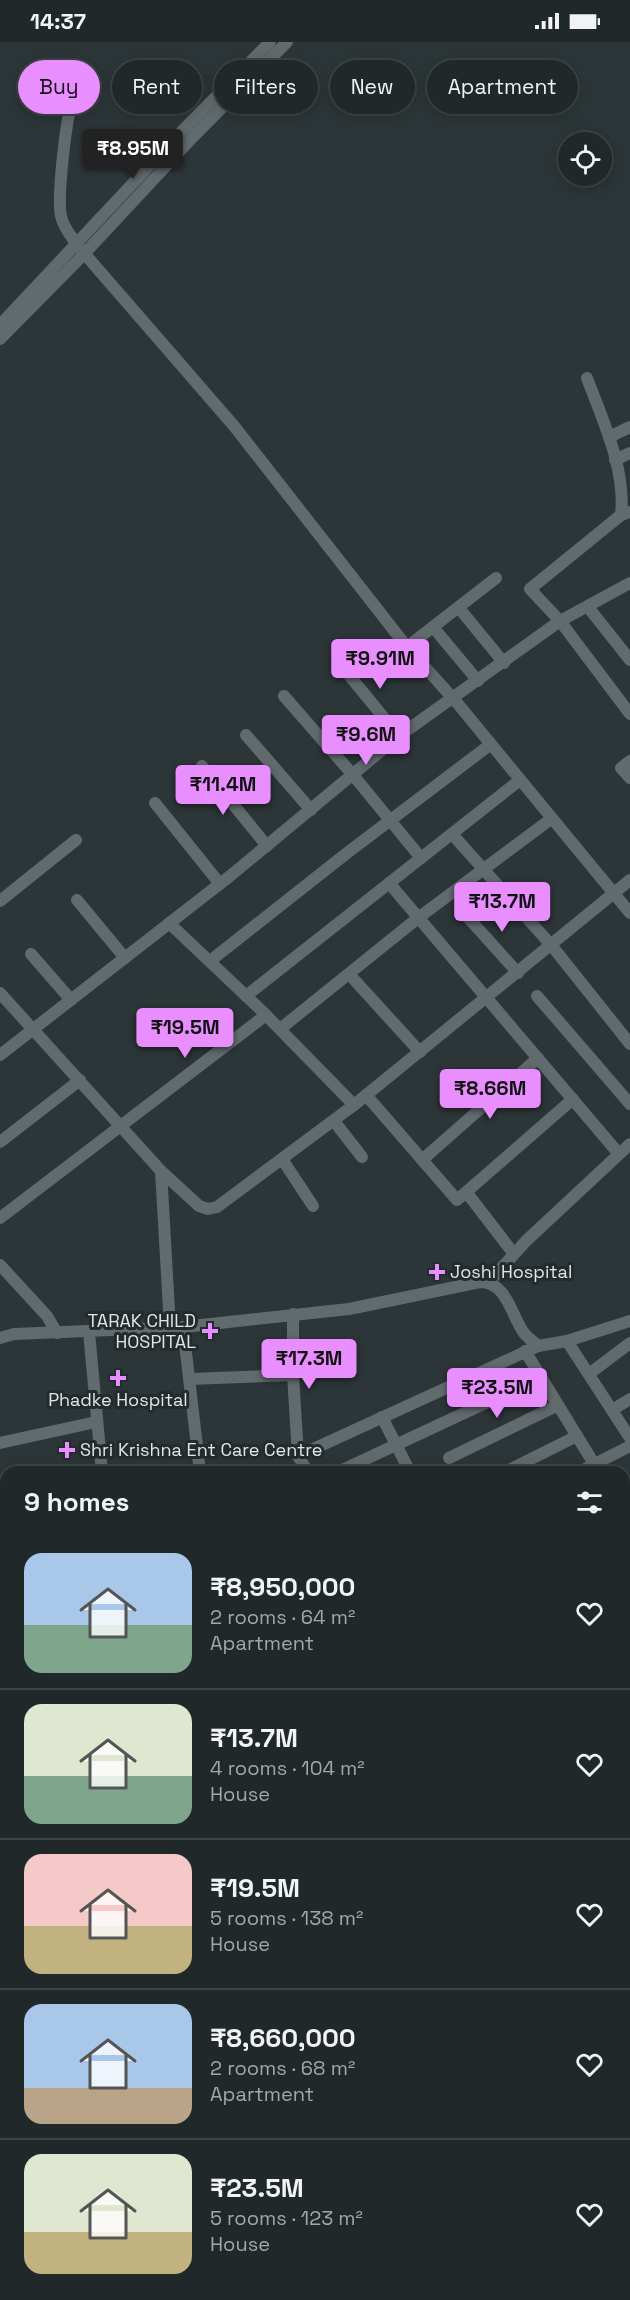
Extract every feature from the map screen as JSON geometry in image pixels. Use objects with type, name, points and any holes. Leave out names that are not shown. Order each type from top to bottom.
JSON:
[{"type":"street","points":[[0,339],[183,129],[270,42]]},
{"type":"street","points":[[0,325],[80,249],[287,42]]},
{"type":"street","points":[[68,114],[59,202],[63,224],[80,249],[234,426],[407,647],[453,699],[630,913]]},
{"type":"street","points":[[587,378],[609,437],[626,514],[530,589],[560,621],[630,714]]},
{"type":"street","points":[[609,437],[630,427]]},
{"type":"street","points":[[615,460],[630,453]]},
{"type":"street","points":[[407,647],[496,579]]},
{"type":"street","points":[[0,1055],[220,884],[399,736],[560,621],[630,582]]},
{"type":"street","points":[[588,607],[627,652]]},
{"type":"street","points":[[459,609],[504,663]]},
{"type":"street","points":[[434,627],[478,681]]},
{"type":"street","points":[[339,663],[399,736]]},
{"type":"street","points":[[284,696],[391,819],[421,858]]},
{"type":"street","points":[[246,735],[311,810]]},
{"type":"street","points":[[210,961],[490,744]]},
{"type":"street","points":[[630,761],[621,768],[630,778]]},
{"type":"street","points":[[202,766],[267,846]]},
{"type":"street","points":[[246,996],[520,780]]},
{"type":"street","points":[[155,803],[220,884]]},
{"type":"street","points":[[280,1029],[417,918],[551,819]]},
{"type":"street","points":[[452,834],[552,946],[630,1044]]},
{"type":"street","points":[[0,901],[76,840]]},
{"type":"street","points":[[0,993],[161,1171],[199,1206],[208,1209],[217,1207],[354,1105],[518,974],[630,880]]},
{"type":"street","points":[[389,883],[620,1154]]},
{"type":"street","points":[[77,900],[125,958]]},
{"type":"street","points":[[463,912],[518,974]]},
{"type":"street","points":[[169,923],[280,1029],[354,1105]]},
{"type":"street","points":[[31,954],[71,1000]]},
{"type":"street","points":[[349,974],[420,1052]]},
{"type":"street","points":[[537,996],[630,1104]]},
{"type":"street","points":[[0,1218],[266,1016]]},
{"type":"street","points":[[422,1160],[538,1058]]},
{"type":"street","points":[[0,1142],[80,1080]]},
{"type":"street","points":[[366,1095],[459,1200],[573,1099]]},
{"type":"street","points":[[333,1120],[362,1157]]},
{"type":"street","points":[[489,1282],[526,1241],[630,1144]]},
{"type":"street","points":[[282,1159],[313,1206]]},
{"type":"street","points":[[161,1171],[177,1327],[189,1379],[199,1466]]},
{"type":"street","points":[[467,1192],[514,1254]]},
{"type":"street","points":[[0,1265],[47,1316],[57,1333]]},
{"type":"street","points":[[0,1338],[15,1334],[177,1327],[349,1309],[489,1282],[502,1292],[525,1334],[538,1346]]},
{"type":"street","points":[[293,1314],[293,1375],[298,1456],[304,1466]]},
{"type":"street","points":[[298,1456],[525,1351],[630,1322]]},
{"type":"street","points":[[89,1332],[101,1466]]},
{"type":"street","points":[[567,1341],[630,1438]]},
{"type":"street","points":[[588,1374],[630,1343]]},
{"type":"street","points":[[525,1351],[596,1466]]},
{"type":"street","points":[[189,1379],[293,1375]]},
{"type":"street","points":[[351,1466],[541,1377]]},
{"type":"street","points":[[612,1410],[630,1399]]},
{"type":"street","points":[[449,1458],[558,1405]]},
{"type":"street","points":[[382,1417],[407,1466]]},
{"type":"street","points":[[0,1443],[96,1422]]},
{"type":"street","points":[[517,1466],[577,1436]]},
{"type":"street","points":[[600,1466],[630,1446]]},
{"type":"place","name":"Joshi Hospital","points":[[437,1272]]},
{"type":"place","name":"TARAK CHILD HOSPITAL","points":[[210,1331]]},
{"type":"place","name":"Phadke Hospital","points":[[118,1378]]},
{"type":"place","name":"Shri Krishna Ent Care Centre","points":[[67,1450]]}]
